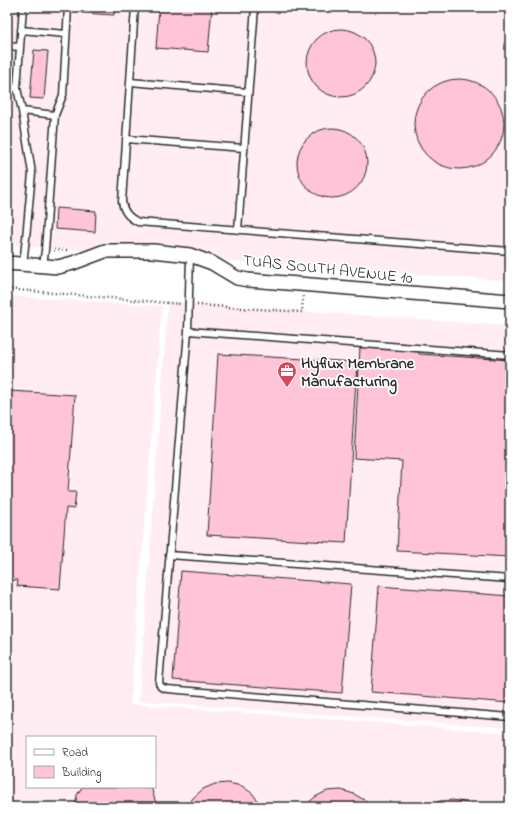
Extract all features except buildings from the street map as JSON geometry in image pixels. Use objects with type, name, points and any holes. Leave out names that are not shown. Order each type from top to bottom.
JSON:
[{"type":"street","name":"TUAS SOUTH AVENUE 10","points":[[7,263],[58,267],[105,251],[153,251],[190,255],[212,263],[242,279],[510,301]]},
{"type":"lane","points":[[23,7],[17,88],[32,173],[23,264]]},
{"type":"lane","points":[[42,266],[45,250],[55,115],[63,95],[68,7]]},
{"type":"lane","points":[[135,7],[122,202],[123,210],[130,218],[138,222],[510,251]]},
{"type":"lane","points":[[238,230],[255,7]]},
{"type":"lane","points":[[22,30],[66,34]]},
{"type":"lane","points":[[7,46],[20,47]]},
{"type":"lane","points":[[130,82],[248,92]]},
{"type":"lane","points":[[7,88],[17,88]]},
{"type":"lane","points":[[22,111],[55,115]]},
{"type":"lane","points":[[126,139],[244,148]]},
{"type":"lane","points":[[190,255],[188,331],[158,676],[161,687],[167,689],[510,717]]},
{"type":"lane","points":[[188,331],[510,355]]},
{"type":"lane","points":[[169,555],[510,579]]},
{"type":"path","points":[[7,289],[302,312],[304,285]]},
{"type":"shaded area","points":[[7,7],[510,7],[510,281],[7,245]]},
{"type":"shaded area","points":[[7,296],[162,306],[130,704],[510,733],[510,807],[7,807]]},
{"type":"shaded area","name":"Hyflux Membrane Manufacturing","points":[[168,301],[510,326],[510,728],[139,701]]},
{"type":"place","name":"Hyflux Membrane Manufacturing","points":[[287,388]]}]
